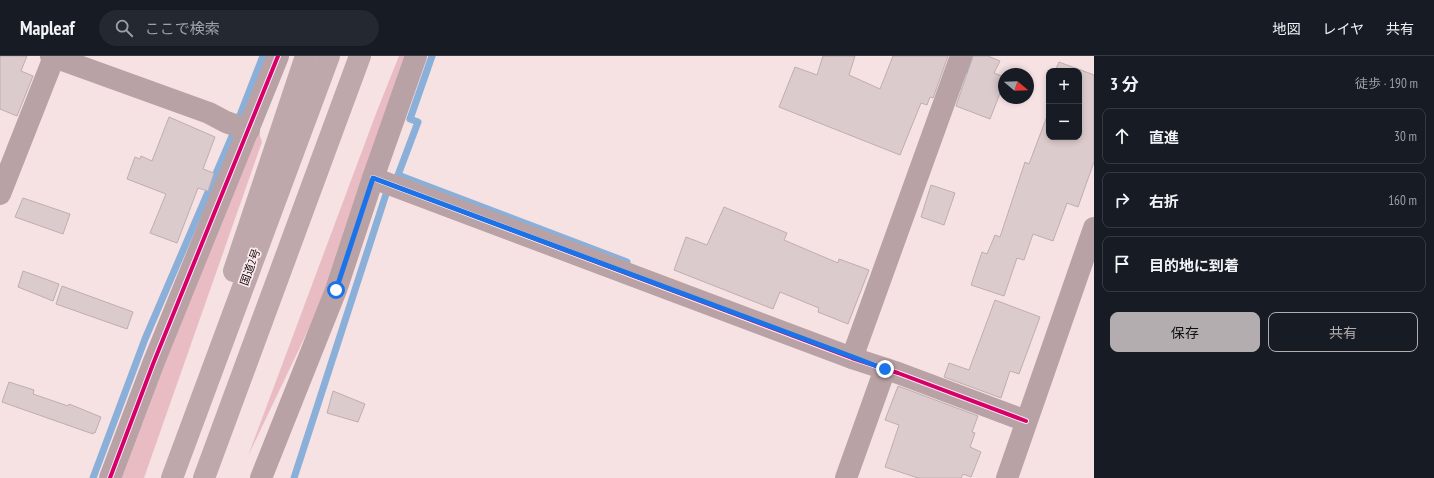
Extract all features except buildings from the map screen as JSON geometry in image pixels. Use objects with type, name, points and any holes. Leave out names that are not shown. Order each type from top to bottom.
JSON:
[{"type":"highway","points":[[166,478],[245,236],[306,56]]},
{"type":"highway","name":"国道2号","points":[[172,478],[329,56]]},
{"type":"highway","points":[[204,478],[360,56]]},
{"type":"highway","points":[[347,92],[372,56]]},
{"type":"street","points":[[110,478],[240,127],[278,56]]},
{"type":"street","points":[[261,478],[336,290],[373,178],[416,56]]},
{"type":"street","points":[[855,351],[961,56]]},
{"type":"street","points":[[0,194],[52,57],[209,113],[240,127]]},
{"type":"street","points":[[373,178],[855,351],[891,371],[1026,421]]},
{"type":"street","points":[[1007,478],[1094,228]]},
{"type":"street","points":[[846,478],[891,371]]},
{"type":"shaded area","points":[[399,56],[408,56],[322,301],[248,456],[377,111]]},
{"type":"shaded area","points":[[259,132],[262,142],[144,478],[120,478],[173,335]]},
{"type":"waterway","points":[[93,478],[145,339],[230,141],[263,56]]},
{"type":"waterway","points":[[432,56],[410,119],[418,122],[398,175],[627,262]]},
{"type":"waterway","points":[[967,70],[973,56]]},
{"type":"waterway","points":[[294,478],[387,191]]},
{"type":"cycle path","points":[[110,478],[153,364],[278,56]]},
{"type":"cycle path","points":[[373,178],[852,358],[898,373],[1026,421]]},
{"type":"route","points":[[336,290],[373,178],[852,358],[885,369]]}]
